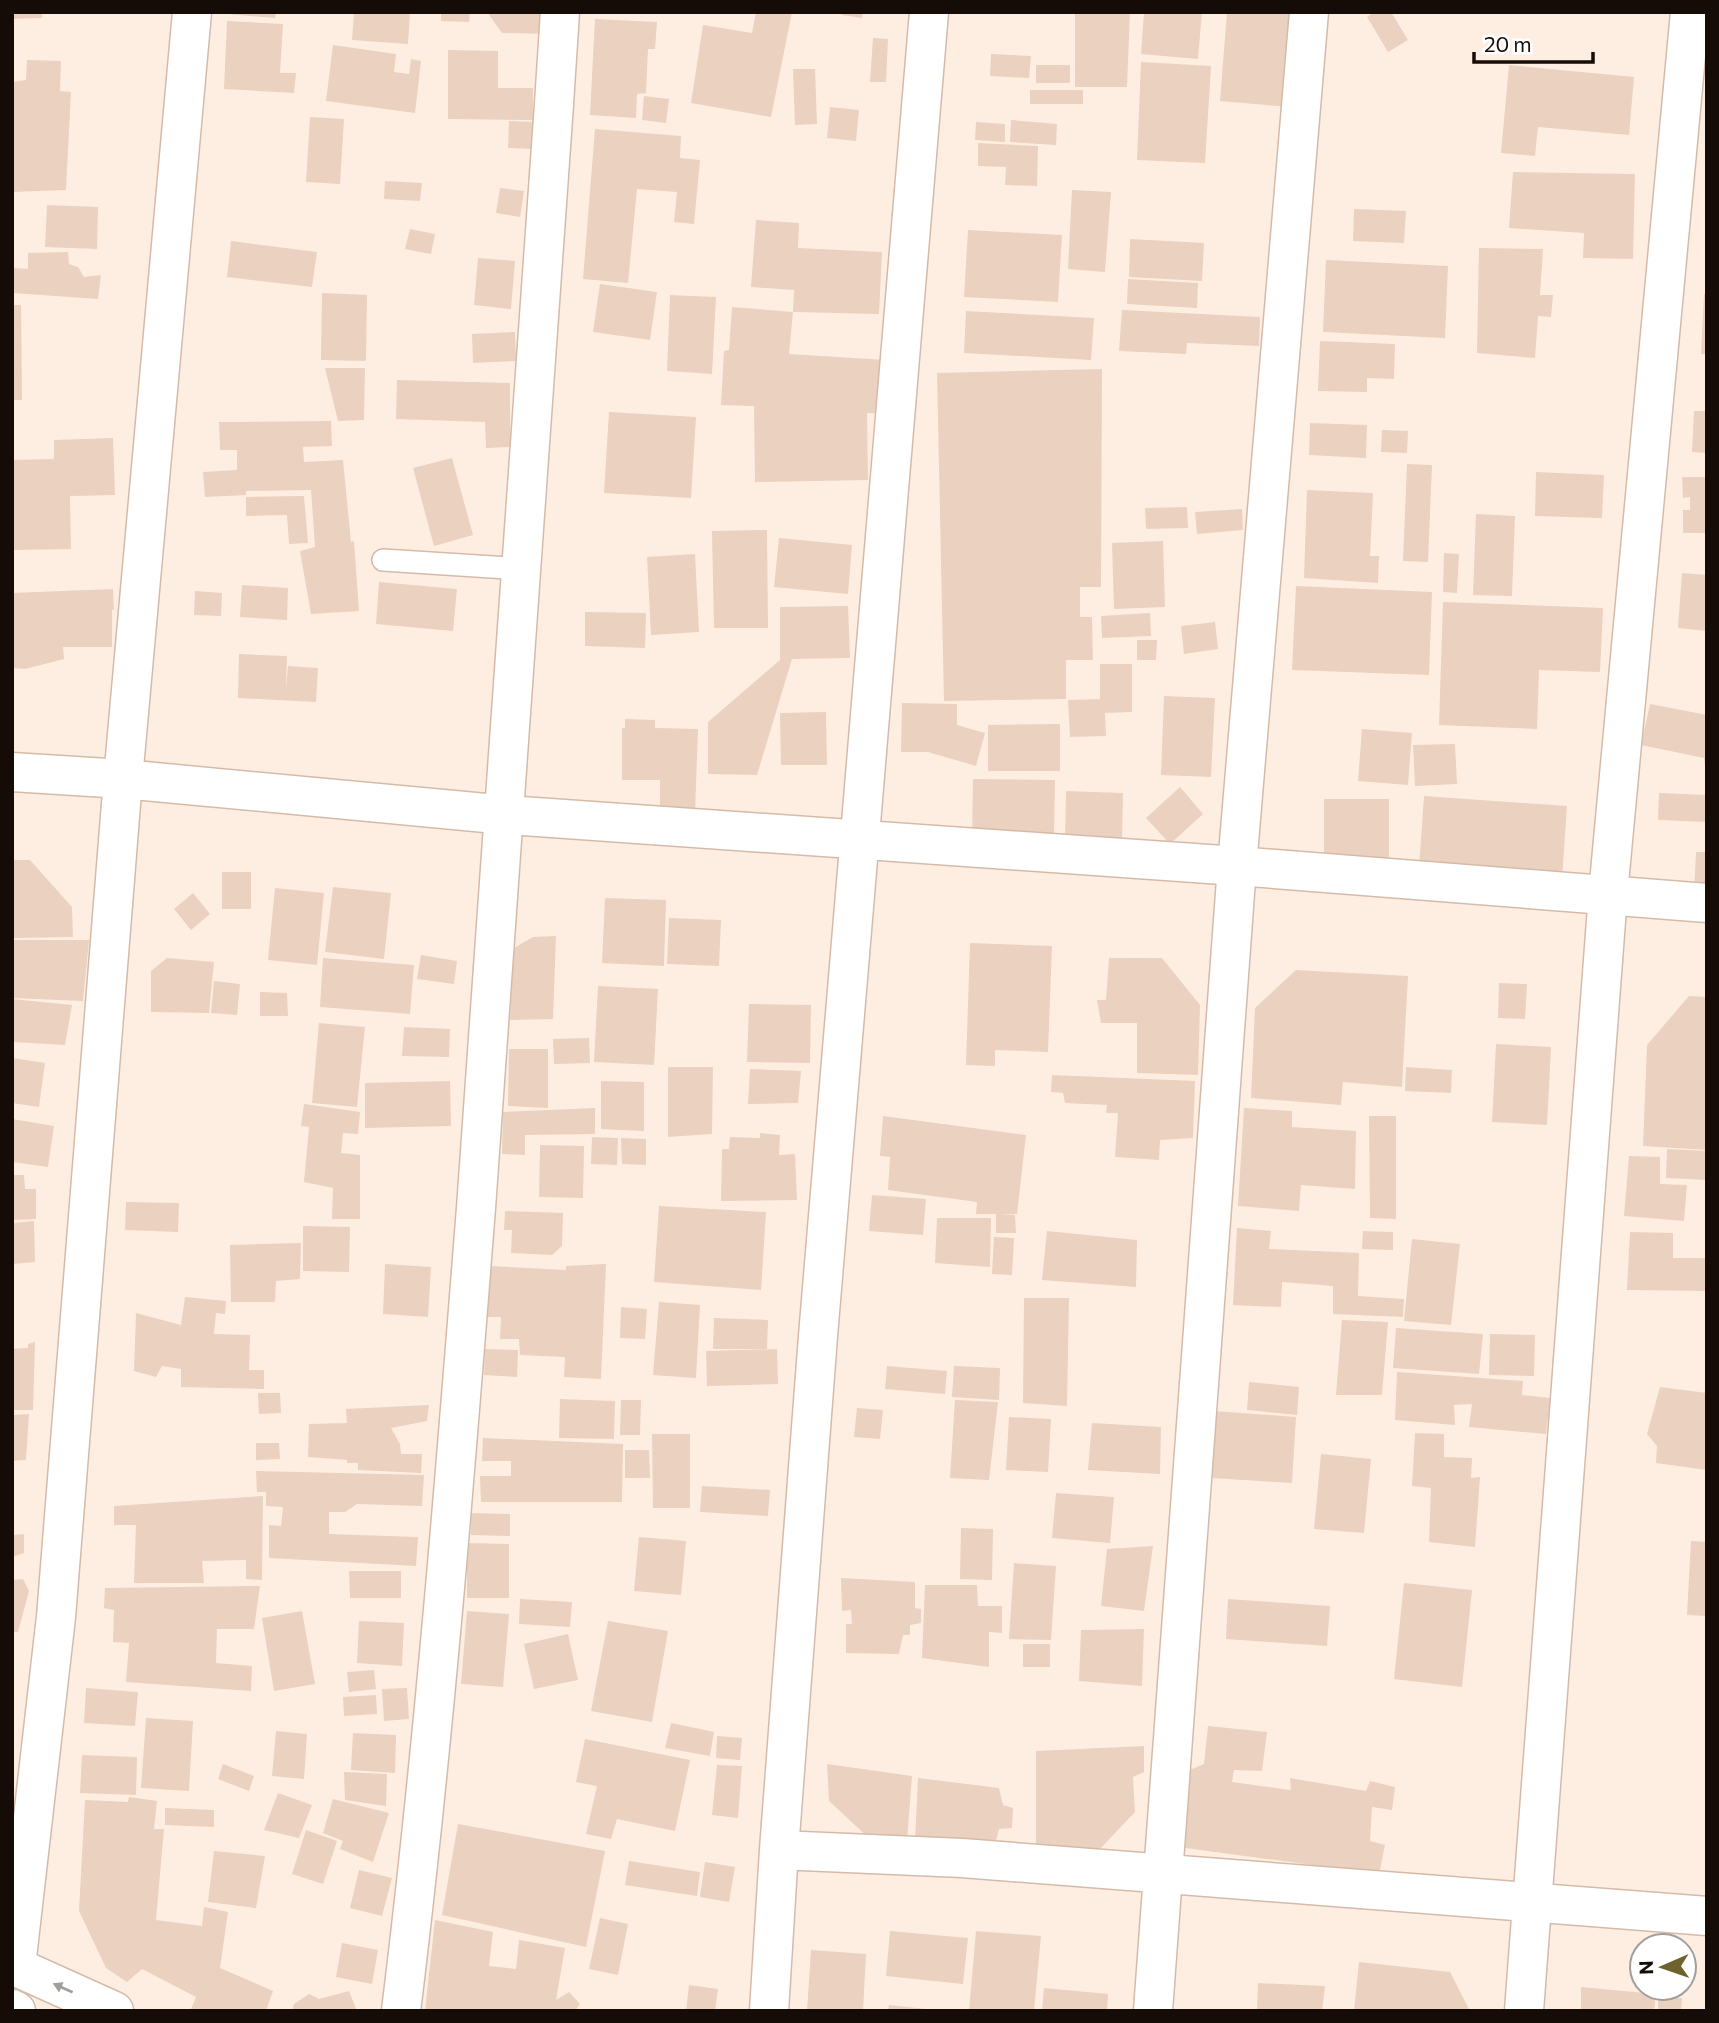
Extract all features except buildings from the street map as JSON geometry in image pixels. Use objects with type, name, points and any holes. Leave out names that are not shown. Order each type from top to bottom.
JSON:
[{"type":"street","points":[[114,2011],[14,1966],[56,1617],[123,779],[192,12]]},
{"type":"street","points":[[401,2011],[433,1728],[507,815],[560,12]]},
{"type":"street","points":[[769,2011],[820,1323],[929,12]]},
{"type":"street","points":[[1153,2011],[1237,866],[1309,12]]},
{"type":"street","points":[[1524,2011],[1530,1903],[1608,894],[1690,12]]},
{"type":"street","points":[[12,772],[123,779],[507,815],[1237,866],[1707,903]]},
{"type":"street","points":[[779,1850],[962,1858],[1707,1916]]},
{"type":"lane","points":[[383,560],[524,569]]}]
